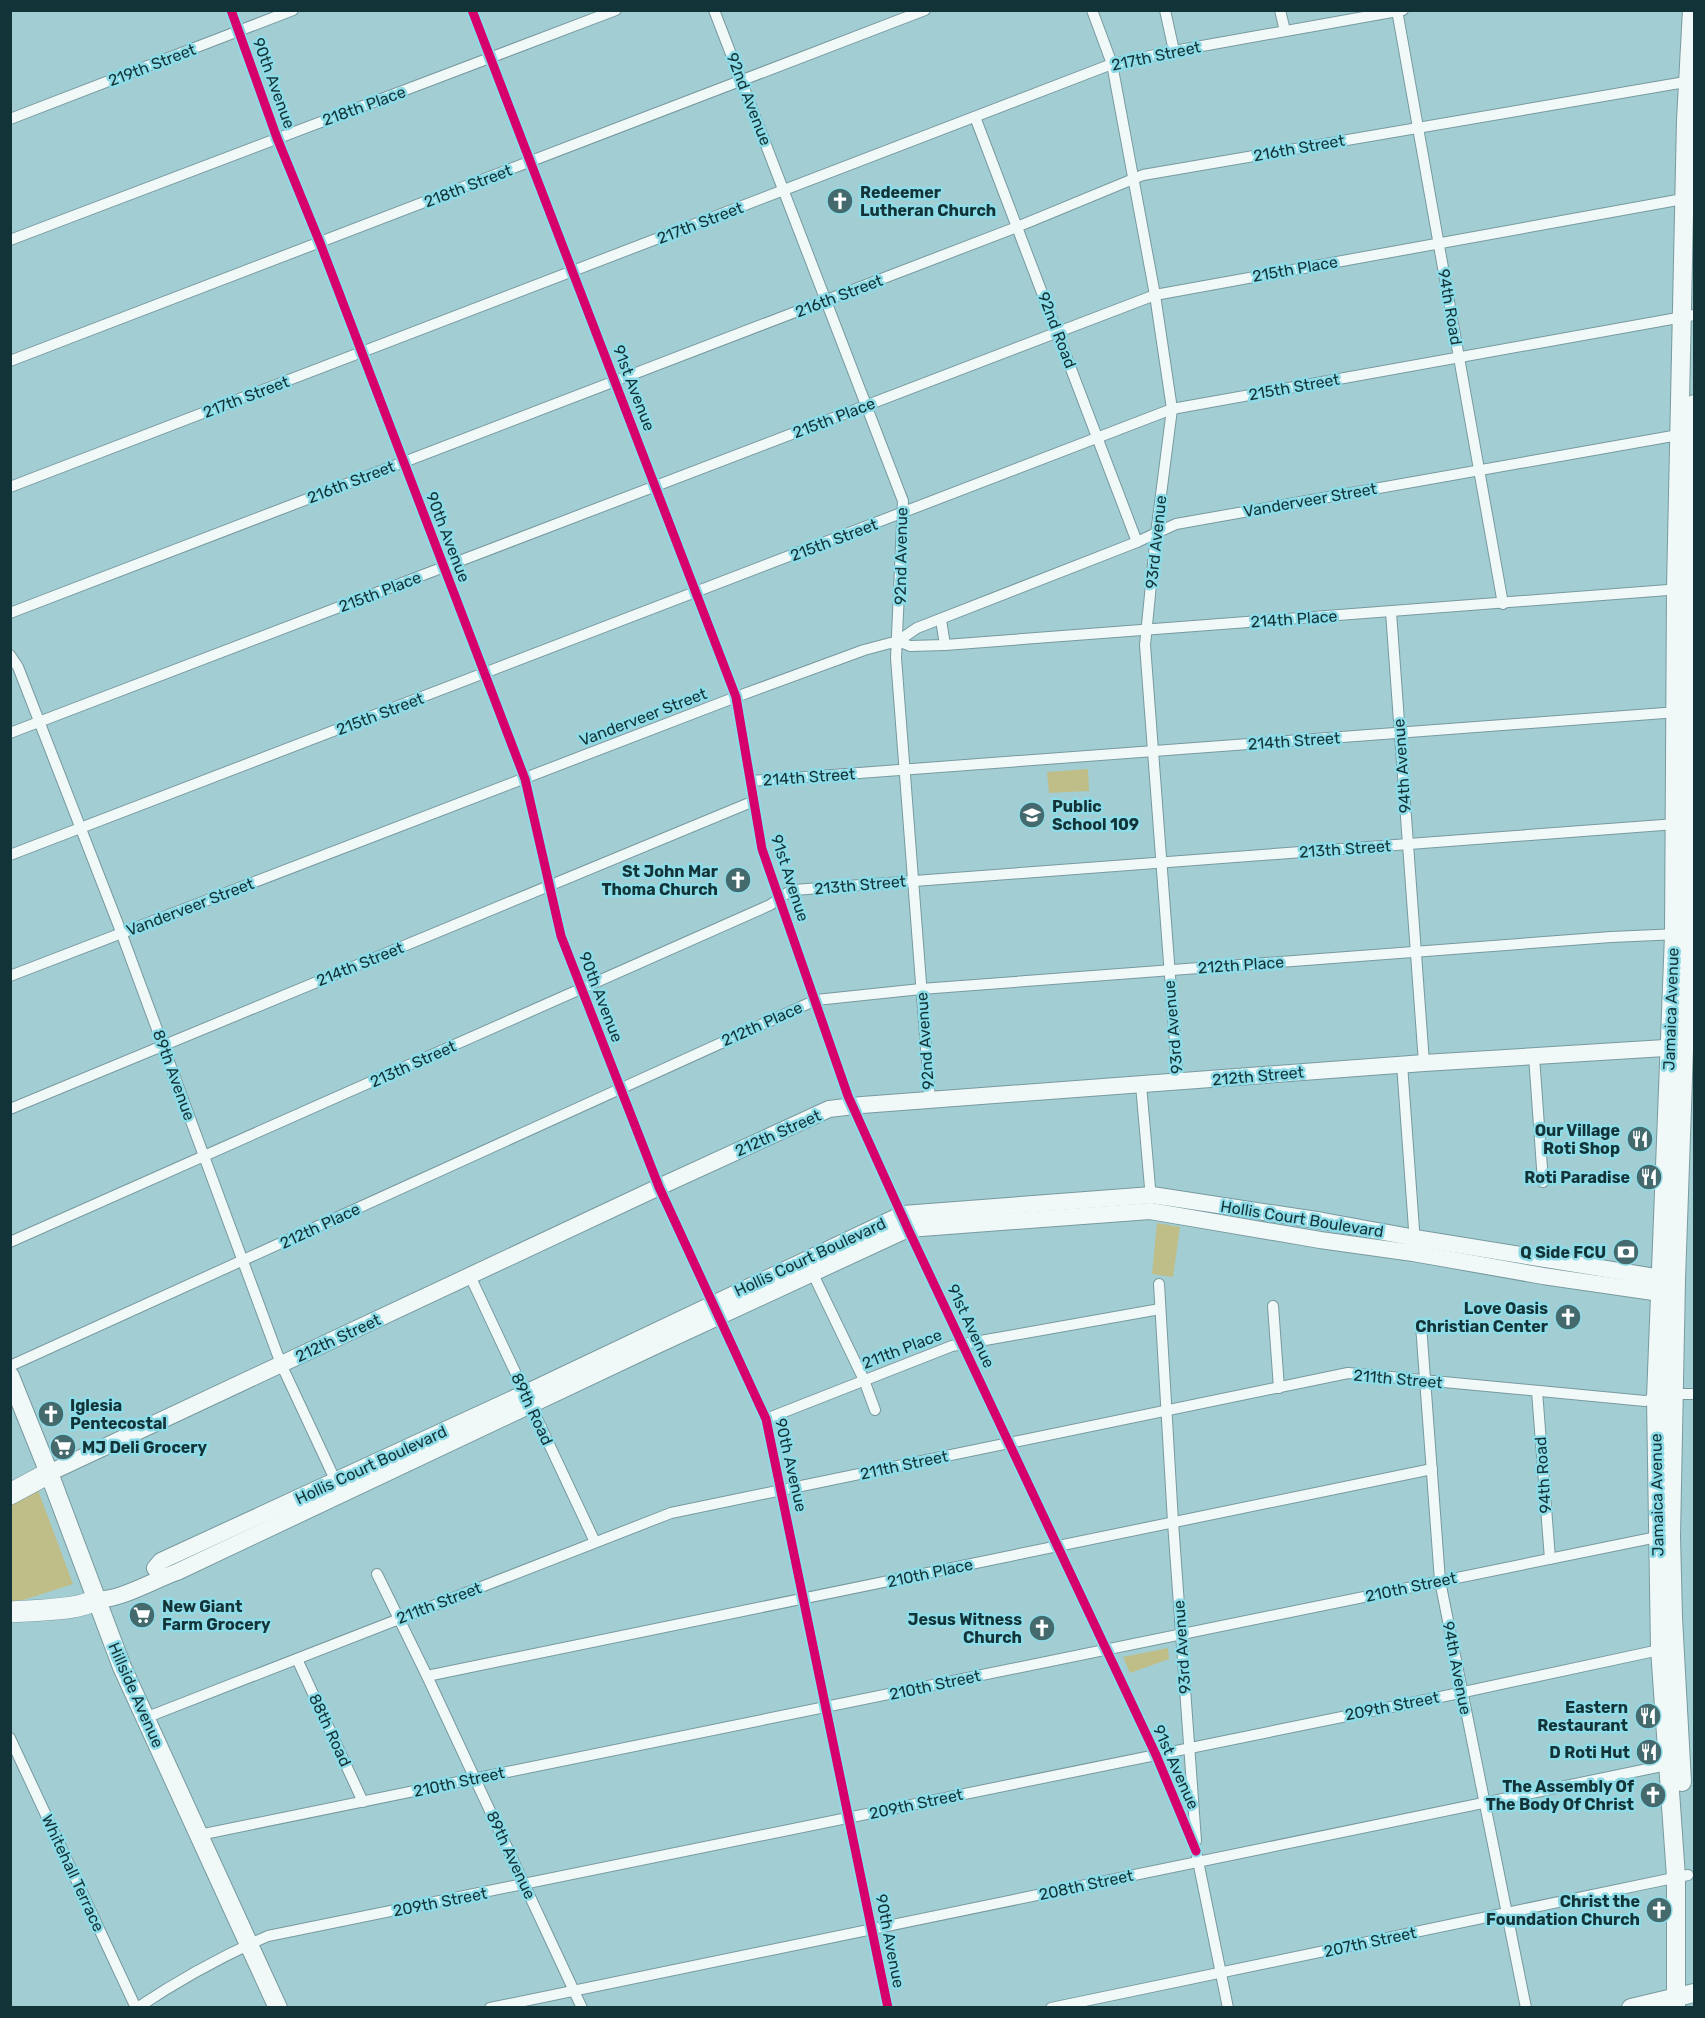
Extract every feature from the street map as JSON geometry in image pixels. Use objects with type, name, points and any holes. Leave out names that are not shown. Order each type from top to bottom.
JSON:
[{"type":"highway","points":[[10,1494],[50,1473]]},
{"type":"highway","points":[[10,1599],[74,1593],[96,1599]]},
{"type":"highway","points":[[10,1612],[79,1606],[96,1599]]},
{"type":"main road","name":"Jamaica Avenue","points":[[1681,934],[1691,901],[1682,712],[1692,10]]},
{"type":"main road","name":"Jamaica Avenue","points":[[1687,434],[1695,404]]},
{"type":"main road","name":"Jamaica Avenue","points":[[1684,2000],[1682,1876],[1667,1648],[1664,1536],[1668,1286],[1680,1113],[1677,1047],[1681,934],[1675,846],[1688,820]]},
{"type":"main road","name":"212th Street","points":[[50,1473],[829,1109],[1402,1064],[1677,1047]]},
{"type":"main road","name":"Hollis Court Boulevard","points":[[1151,1203],[1234,1225],[1320,1240],[1415,1245]]},
{"type":"main road","name":"Hollis Court Boulevard","points":[[96,1599],[116,1597],[161,1577],[222,1542],[906,1221],[1151,1203],[1235,1208],[1323,1221],[1415,1245],[1477,1256],[1543,1276],[1668,1286]]},
{"type":"main road","points":[[1234,1225],[1235,1208]]},
{"type":"main road","points":[[1320,1240],[1323,1221]]},
{"type":"main road","name":"Hollis Court Boulevard","points":[[1477,1256],[1545,1258],[1668,1286]]},
{"type":"main road","points":[[1543,1276],[1545,1258]]},
{"type":"main road","name":"Hillside Avenue","points":[[10,1376],[50,1473],[118,1656],[278,2007]]},
{"type":"main road","points":[[1631,2007],[1684,2000]]},
{"type":"main road","points":[[1658,2007],[1684,2000]]},
{"type":"street","name":"90th Avenue","points":[[231,10],[277,138],[320,243],[525,779],[561,936],[659,1187],[766,1419],[805,1598],[888,2007]]},
{"type":"street","name":"219th Street","points":[[10,119],[293,10]]},
{"type":"street","name":"91st Avenue","points":[[472,10],[736,697],[751,781]]},
{"type":"street","name":"218th Place","points":[[10,240],[616,10]]},
{"type":"street","name":"92nd Avenue","points":[[714,10],[903,501],[896,658],[930,1100]]},
{"type":"street","name":"218th Street","points":[[10,361],[925,10]]},
{"type":"street","name":"93rd Avenue","points":[[1092,10],[1112,64],[1155,295],[1172,410],[1145,645],[1178,1082]]},
{"type":"street","points":[[1165,10],[1174,51]]},
{"type":"street","points":[[1280,10],[1285,31]]},
{"type":"street","name":"217th Street","points":[[10,487],[1112,64],[1399,11]]},
{"type":"street","name":"94th Road","points":[[1399,11],[1503,604]]},
{"type":"street","name":"216th Street","points":[[10,613],[1017,227],[1143,175],[1691,81]]},
{"type":"street","name":"92nd Road","points":[[975,117],[1137,542]]},
{"type":"street","name":"215th Place","points":[[10,733],[1155,295],[1690,198]]},
{"type":"street","name":"215th Street","points":[[10,855],[1172,410],[1689,316]]},
{"type":"street","name":"Vanderveer Street","points":[[10,976],[736,697],[864,650],[898,641],[917,628],[1137,542],[1176,524],[1687,434]]},
{"type":"street","name":"214th Place","points":[[898,641],[910,646],[945,645],[1684,589]]},
{"type":"street","name":"94th Avenue","points":[[1391,612],[1424,1063]]},
{"type":"street","points":[[941,620],[945,645]]},
{"type":"street","name":"89th Avenue","points":[[10,655],[18,667],[121,933],[281,1364],[339,1488]]},
{"type":"street","name":"214th Street","points":[[10,1109],[754,801],[751,781],[1682,712]]},
{"type":"street","name":"91st Avenue","points":[[754,801],[762,849],[853,1106],[1156,1755],[1197,1856]]},
{"type":"street","name":"213th Street","points":[[10,1242],[583,989],[770,905],[794,890],[1408,844],[1688,820]]},
{"type":"street","name":"212th Place","points":[[10,1366],[816,1000],[921,989],[1599,938],[1681,934]]},
{"type":"street","points":[[1534,1056],[1543,1182]]},
{"type":"street","points":[[1402,1064],[1415,1245]]},
{"type":"street","points":[[1141,1085],[1151,1203]]},
{"type":"street","points":[[809,1267],[864,1380],[875,1410]]},
{"type":"street","name":"89th Road","points":[[470,1276],[595,1542]]},
{"type":"street","name":"93rd Avenue","points":[[1159,1284],[1197,1856],[1228,2007]]},
{"type":"street","points":[[1273,1306],[1279,1388]]},
{"type":"street","name":"211th Place","points":[[766,1419],[963,1343],[1160,1309]]},
{"type":"street","name":"94th Avenue","points":[[1421,1325],[1440,1581],[1526,2007]]},
{"type":"street","name":"211th Street","points":[[145,1718],[671,1513],[1348,1373],[1636,1401],[1695,1394]]},
{"type":"street","name":"94th Road","points":[[1537,1391],[1550,1559]]},
{"type":"street","name":"210th Place","points":[[427,1676],[1432,1469]]},
{"type":"street","name":"210th Street","points":[[199,1835],[1664,1536]]},
{"type":"street","name":"89th Avenue","points":[[377,1574],[582,2007]]},
{"type":"street","name":"209th Street","points":[[136,2007],[231,1952],[268,1936],[525,1885],[1667,1648]]},
{"type":"street","name":"88th Road","points":[[297,1659],[363,1802]]},
{"type":"street","name":"Whitehall Terrace","points":[[10,1738],[136,2007]]},
{"type":"street","name":"208th Street","points":[[490,2007],[872,1929],[1197,1856],[1484,1803],[1675,1763]]},
{"type":"street","name":"207th Street","points":[[1051,2007],[1682,1876]]},
{"type":"shaded area","points":[[1088,769],[1089,791],[1049,793],[1047,772]]},
{"type":"shaded area","points":[[1157,1223],[1180,1227],[1173,1277],[1152,1274]]},
{"type":"shaded area","points":[[38,1490],[73,1584],[11,1604],[11,1504]]},
{"type":"shaded area","points":[[1168,1648],[1169,1659],[1130,1673],[1123,1657]]},
{"type":"cycle path","points":[[231,10],[277,138],[320,243],[525,779],[561,936],[659,1187],[766,1419],[888,2008]]},
{"type":"cycle path","points":[[472,10],[736,697],[762,849],[848,1096],[908,1229],[1156,1755],[1196,1851]]},
{"type":"place","name":"Redeemer Lutheran Church","points":[[840,201]]},
{"type":"place","name":"Public School 109","points":[[1032,815]]},
{"type":"place","name":"St John Mar Thoma Church","points":[[738,880]]},
{"type":"place","name":"Our Village Roti Shop","points":[[1640,1139]]},
{"type":"place","name":"Roti Paradise","points":[[1649,1177]]},
{"type":"place","name":"Q Side FCU","points":[[1626,1252]]},
{"type":"place","name":"Love Oasis Christian Center","points":[[1568,1317]]},
{"type":"place","name":"Iglesia Pentecostal","points":[[51,1414]]},
{"type":"place","name":"MJ Deli Grocery","points":[[63,1447]]},
{"type":"place","name":"New Giant Farm Grocery","points":[[142,1615]]},
{"type":"place","name":"Jesus Witness Church","points":[[1042,1628]]},
{"type":"place","name":"Eastern Restaurant","points":[[1648,1716]]},
{"type":"place","name":"D Roti Hut","points":[[1649,1752]]},
{"type":"place","name":"The Assembly Of The Body Of Christ","points":[[1653,1795]]},
{"type":"place","name":"Christ the Foundation Church","points":[[1659,1910]]}]
